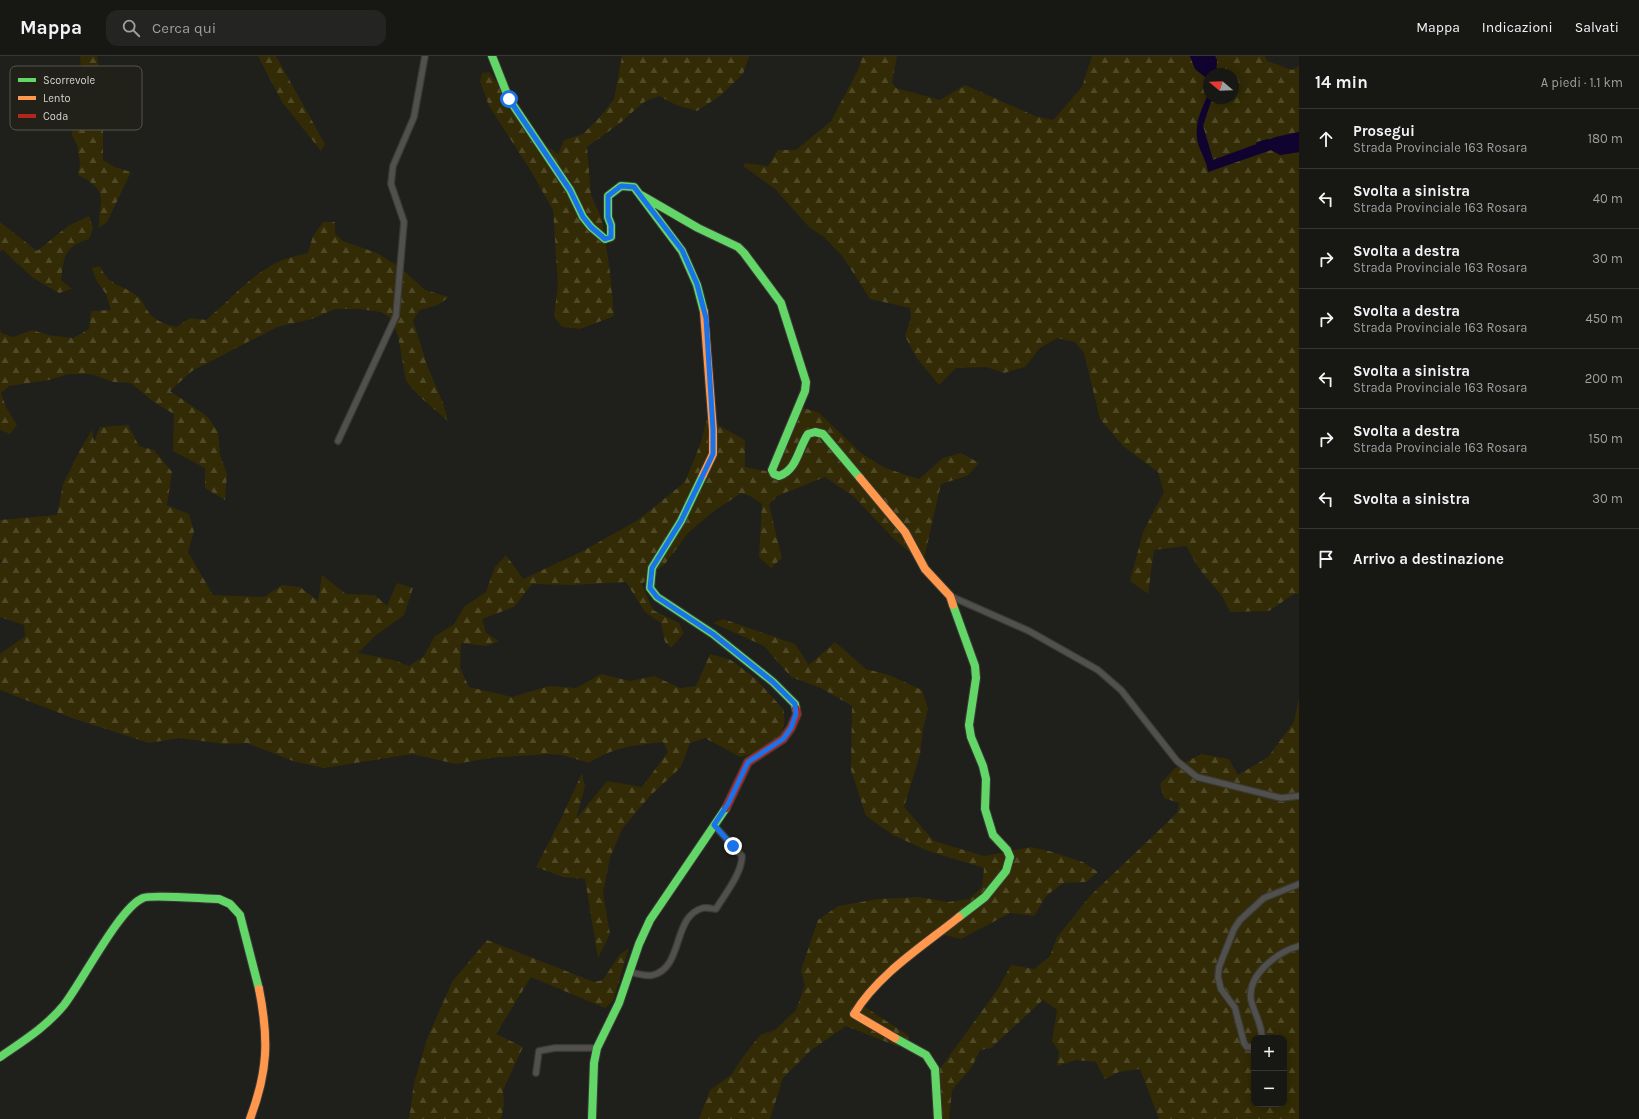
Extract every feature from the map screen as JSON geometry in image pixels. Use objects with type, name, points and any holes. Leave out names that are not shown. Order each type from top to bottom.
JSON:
[{"type":"street","points":[[338,441],[396,316],[404,222],[392,184],[393,166],[414,117],[425,56]]},
{"type":"street","points":[[492,56],[509,99],[570,190],[591,227],[605,239],[611,237],[611,225],[608,217],[608,196],[621,186],[634,187],[682,250],[697,284],[706,318],[713,430],[713,454],[681,521],[652,568],[650,588],[657,597],[713,634],[773,682],[795,704],[796,714],[791,728],[783,739],[748,762],[728,804],[650,920],[639,944],[619,1003],[598,1048],[594,1063],[592,1119]]},
{"type":"street","points":[[640,195],[698,228],[738,247],[781,303],[806,382],[803,397],[772,470],[774,474],[779,476],[788,473],[794,464],[808,434],[816,432],[823,434],[905,532],[925,569],[950,596],[975,666],[976,678],[969,725],[971,737],[984,766],[986,778],[986,809],[993,835],[1007,850],[1010,857],[1006,871],[985,897],[887,975],[863,999],[854,1014],[926,1055],[935,1068],[938,1119]]},
{"type":"street","points":[[950,596],[1030,631],[1098,670],[1121,690],[1177,761],[1197,777],[1281,798],[1299,796]]},
{"type":"street","points":[[629,972],[653,975],[667,967],[682,930],[692,914],[704,908],[716,909],[729,887],[742,864],[742,856],[714,825]]},
{"type":"street","points":[[1251,1047],[1247,1046],[1244,1043],[1235,1008],[1221,989],[1218,977],[1218,967],[1234,929],[1240,920],[1264,898],[1299,884]]},
{"type":"street","points":[[0,1057],[34,1034],[56,1015],[82,979],[124,913],[134,902],[144,897],[219,899],[230,904],[240,915],[264,1008],[265,1046],[262,1084],[250,1119]]},
{"type":"street","points":[[1261,1035],[1251,999],[1253,984],[1268,964],[1279,954],[1299,946]]},
{"type":"street","points":[[536,1073],[539,1051],[555,1048],[598,1048]]},
{"type":"green space","points":[[80,56],[97,56],[99,66],[81,66]]},
{"type":"green space","points":[[258,56],[276,56],[325,144],[321,151],[282,102]]},
{"type":"green space","points":[[622,56],[749,56],[743,74],[720,96],[697,111],[676,105],[659,96],[644,102],[619,124],[587,147],[591,195],[602,219],[610,272],[614,316],[580,329],[562,327],[554,316],[558,285],[553,210],[531,171],[489,106],[480,81],[482,73],[489,72],[545,145],[558,154],[564,140],[583,134],[599,118],[614,99]]},
{"type":"green space","points":[[863,56],[897,56],[892,82],[896,88],[940,100],[965,85],[1035,116],[1053,120],[1082,87],[1092,56],[1190,56],[1195,69],[1203,75],[1204,104],[1197,121],[1198,144],[1208,171],[1271,150],[1280,155],[1299,152],[1299,594],[1294,594],[1269,611],[1230,612],[1222,596],[1200,570],[1186,546],[1154,550],[1148,594],[1130,581],[1143,532],[1164,492],[1158,472],[1123,446],[1100,419],[1084,353],[1075,342],[1057,338],[1040,348],[1025,367],[1004,373],[986,367],[956,368],[939,385],[916,357],[905,336],[911,318],[910,308],[870,299],[843,257],[823,236],[810,228],[775,189],[743,166],[745,163],[768,166],[778,150],[796,150],[831,121],[858,70]]},
{"type":"green space","points":[[1215,56],[1265,56],[1267,61],[1292,70],[1299,66],[1299,132],[1276,137],[1213,160],[1203,126],[1210,104],[1239,104],[1239,68],[1216,68],[1217,60]]},
{"type":"green space","points":[[72,130],[103,130],[103,160],[114,167],[131,172],[107,222],[99,228],[101,202],[99,191],[95,186],[78,175],[80,163],[77,145],[72,135]]},
{"type":"green space","points":[[89,216],[93,229],[89,239],[74,245],[70,249],[63,265],[61,280],[72,289],[59,293],[33,278],[3,250],[0,251],[0,222],[37,251],[68,226]]},
{"type":"green space","points":[[323,222],[335,222],[335,234],[343,241],[377,253],[401,268],[425,290],[449,297],[438,305],[420,310],[413,320],[427,365],[443,403],[448,421],[418,395],[406,381],[398,336],[392,319],[381,312],[359,309],[335,309],[312,319],[277,327],[192,371],[170,391],[208,417],[218,432],[220,455],[227,474],[225,500],[205,488],[205,468],[173,451],[174,414],[155,403],[131,383],[113,382],[91,374],[68,374],[49,380],[9,386],[1,393],[6,407],[17,425],[10,434],[0,430],[0,329],[1,333],[13,337],[32,330],[48,335],[73,338],[89,329],[91,311],[111,310],[106,294],[96,280],[92,268],[100,266],[112,282],[139,297],[153,317],[176,327],[190,318],[206,320],[249,281],[268,267],[285,259],[308,253],[313,236]]},
{"type":"green space","points":[[803,408],[818,412],[861,453],[885,468],[919,479],[943,458],[961,453],[979,463],[967,476],[941,484],[923,563],[894,539],[853,496],[825,477],[777,496],[769,505],[782,558],[771,568],[759,557],[762,504],[752,497],[741,493],[710,514],[688,533],[665,564],[642,584],[653,610],[679,623],[684,633],[671,648],[665,642],[661,623],[645,612],[626,582],[573,585],[532,584],[514,607],[482,619],[486,633],[499,641],[487,646],[461,643],[460,668],[469,687],[512,697],[549,686],[576,688],[601,674],[630,681],[654,676],[680,688],[696,686],[710,654],[731,660],[756,679],[784,710],[784,725],[781,735],[772,745],[752,753],[740,757],[705,738],[690,743],[681,767],[650,796],[622,829],[610,858],[603,893],[610,934],[598,958],[585,879],[563,877],[536,867],[560,821],[582,773],[585,787],[576,819],[607,781],[642,787],[668,752],[663,742],[616,750],[589,763],[562,755],[546,754],[490,758],[456,764],[412,754],[324,768],[293,761],[247,743],[224,744],[180,738],[149,743],[75,719],[0,690],[0,654],[25,636],[24,625],[0,617],[0,564],[2,561],[0,559],[0,520],[57,515],[63,484],[92,430],[94,442],[100,427],[128,425],[139,446],[154,450],[172,472],[167,505],[189,514],[194,531],[188,552],[213,595],[264,597],[282,585],[300,587],[318,601],[322,575],[346,594],[375,595],[387,606],[397,583],[413,588],[404,615],[375,636],[358,653],[393,660],[409,666],[424,656],[434,637],[454,624],[464,607],[486,592],[495,567],[506,555],[523,579],[583,551],[638,520],[685,482],[701,442],[707,419],[745,440],[745,467],[771,472]]},
{"type":"green space","points":[[723,619],[795,644],[809,665],[835,642],[866,669],[889,675],[922,690],[928,709],[923,729],[920,755],[904,807],[934,841],[984,856],[1031,847],[1083,862],[1098,872],[1086,882],[1063,883],[1046,896],[1034,916],[1010,913],[961,939],[932,932],[870,985],[859,1003],[909,1036],[908,1040],[899,1047],[846,1026],[810,1051],[783,1078],[770,1119],[699,1119],[710,1090],[731,1075],[760,1035],[775,1030],[796,1010],[805,986],[801,970],[818,920],[838,906],[878,899],[919,897],[948,902],[969,899],[982,887],[984,868],[928,851],[893,835],[866,816],[851,770],[852,706],[821,688],[791,677],[764,646],[713,623]]},
{"type":"green space","points":[[1299,697],[1299,1119],[1159,1119],[1140,1069],[1119,1072],[1105,1079],[1096,1062],[1076,1060],[1057,1066],[1059,1051],[1052,1041],[1057,1010],[1043,1000],[991,1048],[980,1050],[972,1067],[952,1090],[949,1119],[933,1119],[936,1074],[998,989],[1011,965],[1034,969],[1050,956],[1057,937],[1090,896],[1177,813],[1179,803],[1164,798],[1160,784],[1175,768],[1201,754],[1229,759],[1238,775],[1268,757],[1294,722]]},
{"type":"green space","points":[[487,940],[594,982],[603,980],[620,954],[629,948],[613,1001],[605,1008],[531,977],[496,1034],[523,1047],[503,1090],[504,1105],[501,1119],[409,1119],[414,1083],[427,1039],[452,982]]},
{"type":"shaded area","points":[[1190,56],[1215,56],[1217,60],[1216,68],[1203,68],[1203,75],[1195,69]]},
{"type":"shaded area","points":[[1204,104],[1210,104],[1203,126],[1213,160],[1276,137],[1299,132],[1299,152],[1280,155],[1271,150],[1208,172],[1206,162],[1197,139],[1197,125]]},
{"type":"waterway","points":[[1257,143],[1268,140]]},
{"type":"traffic: fast","points":[[492,56],[509,99],[570,190],[583,217],[591,227],[605,239],[611,237],[611,225],[608,217],[608,196],[621,186],[634,187],[682,251],[697,285],[704,312]]},
{"type":"traffic: fast","points":[[641,195],[698,228],[738,247],[781,303],[806,382],[805,391],[772,470],[774,474],[779,476],[790,469],[808,434],[815,432],[823,434],[860,478]]},
{"type":"traffic: fast","points":[[703,475],[681,521],[652,568],[650,588],[657,597],[713,634],[773,682],[795,704],[796,709]]},
{"type":"traffic: fast","points":[[953,605],[975,666],[976,678],[969,725],[971,737],[983,766],[986,779],[985,809],[993,835],[1007,850],[1010,857],[1006,871],[985,897],[959,917]]},
{"type":"traffic: fast","points":[[592,1119],[594,1063],[597,1048],[619,1003],[639,944],[650,920],[726,808]]},
{"type":"traffic: fast","points":[[0,1057],[34,1033],[57,1013],[72,994],[123,915],[134,904],[143,898],[167,897],[219,899],[230,904],[240,915],[259,989]]},
{"type":"traffic: fast","points":[[895,1038],[926,1055],[935,1069],[938,1119]]},
{"type":"traffic: slow","points":[[703,475],[713,454],[713,430],[704,312]]},
{"type":"traffic: slow","points":[[860,478],[905,532],[925,569],[950,596],[953,605]]},
{"type":"traffic: slow","points":[[895,1038],[854,1014],[875,986],[888,973],[959,917]]},
{"type":"traffic: slow","points":[[250,1119],[260,1085],[265,1055],[264,1024],[259,989]]},
{"type":"traffic: jam","points":[[726,808],[748,762],[783,739],[791,728],[797,714],[796,709]]},
{"type":"route","points":[[509,99],[570,190],[583,217],[598,234],[605,239],[611,237],[612,233],[608,217],[607,204],[608,196],[621,186],[634,187],[682,250],[697,284],[706,318],[713,430],[713,454],[681,521],[666,548],[652,568],[649,581],[650,588],[657,597],[713,634],[782,689],[795,704],[796,714],[791,728],[783,739],[748,762],[728,804],[714,825],[733,846]]}]
